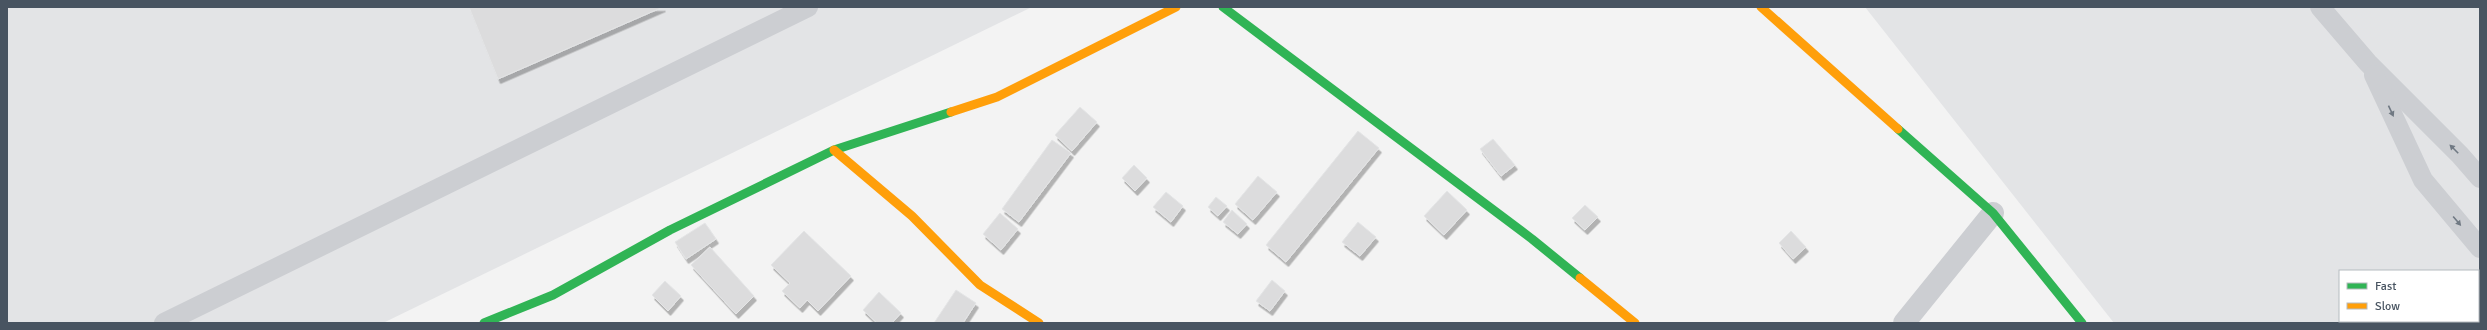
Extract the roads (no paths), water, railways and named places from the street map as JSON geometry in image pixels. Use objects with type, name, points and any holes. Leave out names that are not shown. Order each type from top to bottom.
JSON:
[{"type":"street","points":[[484,323],[553,295],[670,230],[834,150],[997,96],[1176,7]]},
{"type":"street","points":[[1223,7],[1532,239],[1635,323]]},
{"type":"street","points":[[1761,7],[1993,214],[2082,323]]},
{"type":"street","points":[[834,150],[912,216],[980,284],[1039,323]]},
{"type":"street","points":[[1904,323],[1993,214]]},
{"type":"lane","points":[[164,323],[808,7]]},
{"type":"lane","points":[[2320,7],[2368,63],[2460,155],[2480,178]]},
{"type":"lane","points":[[2368,63],[2423,180],[2480,248]]}]
